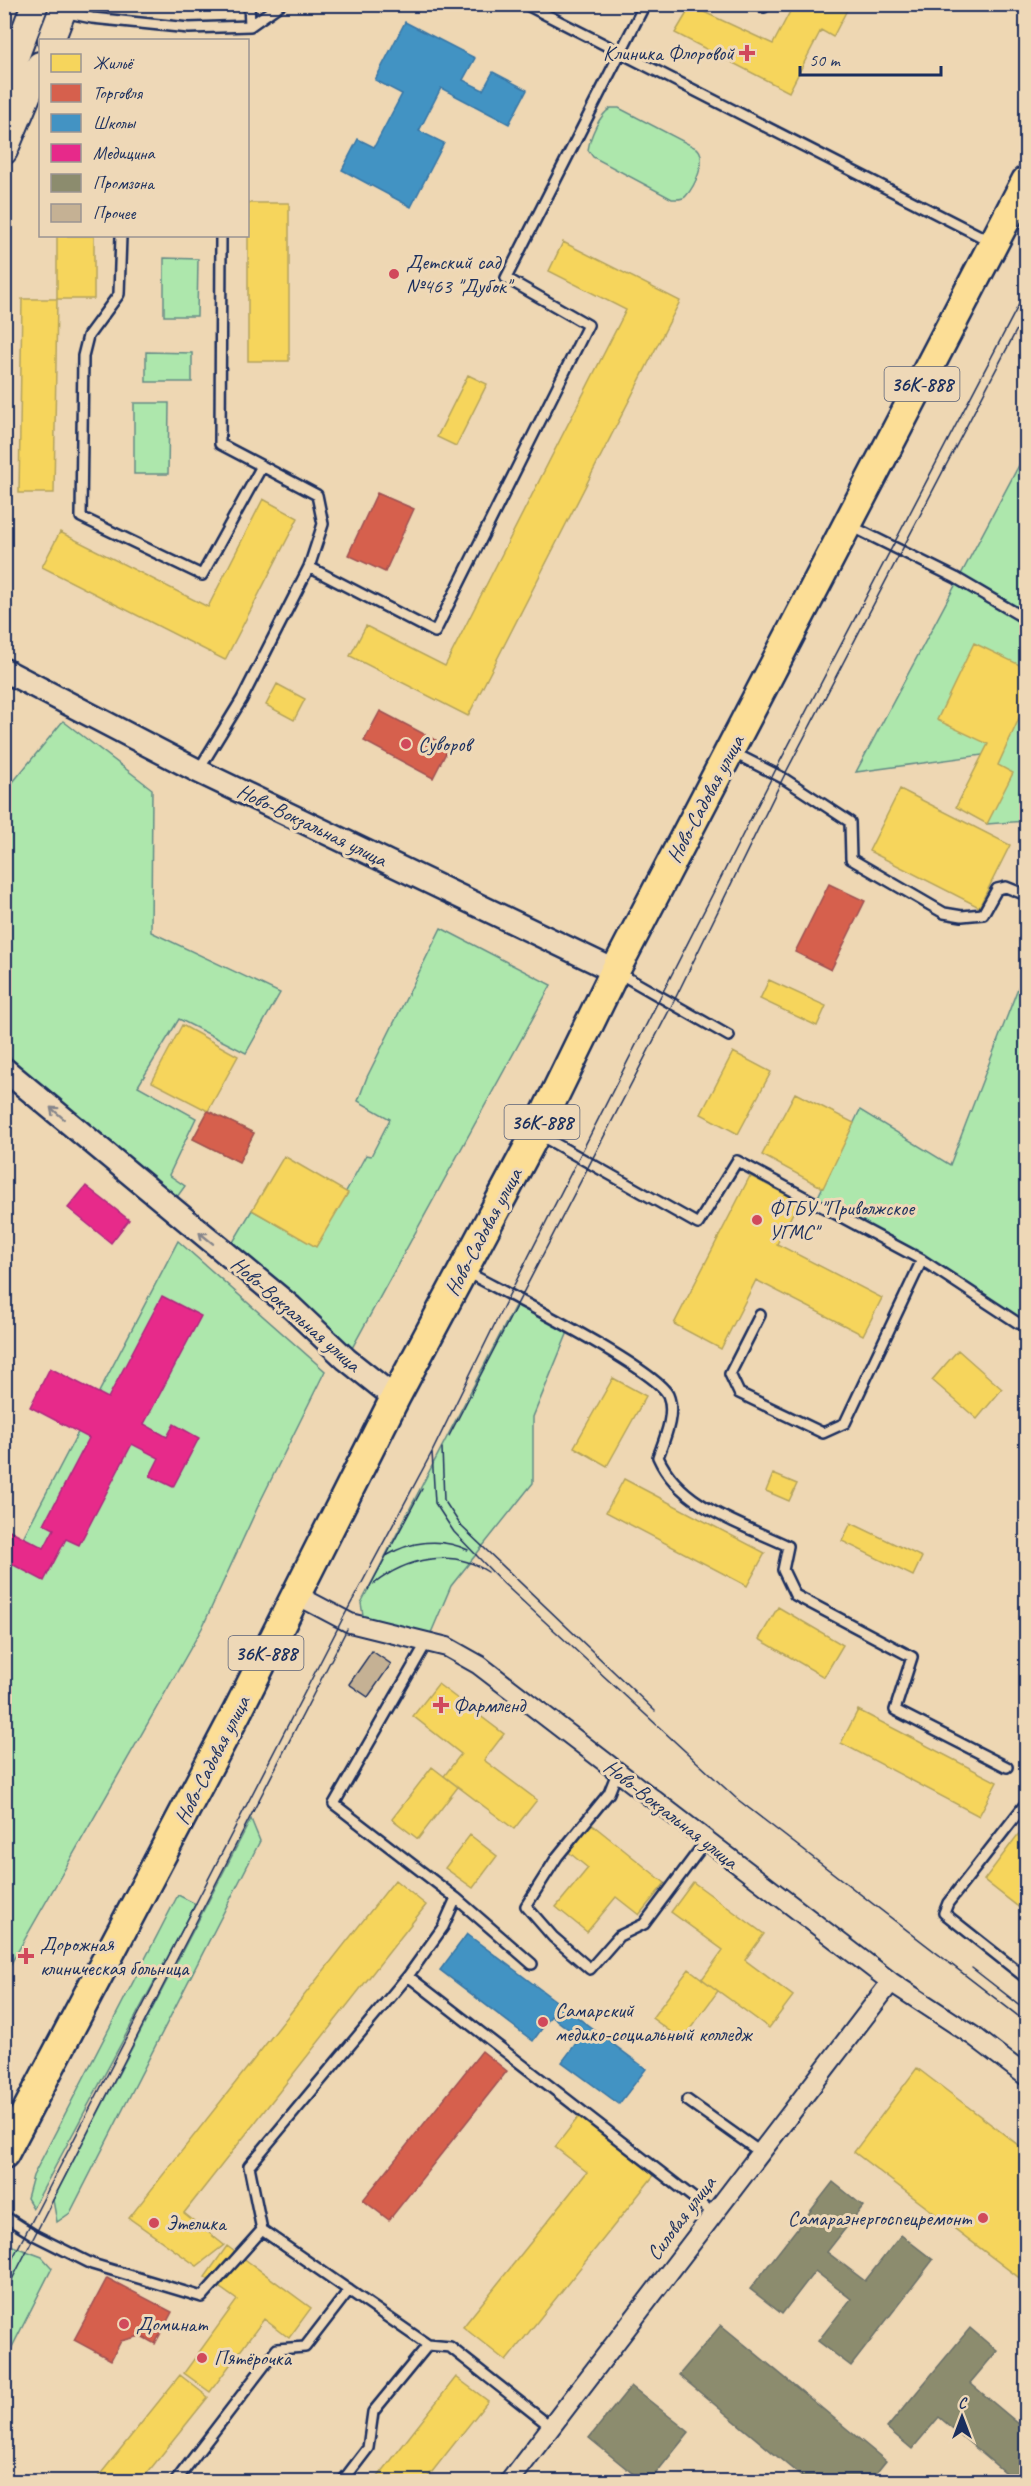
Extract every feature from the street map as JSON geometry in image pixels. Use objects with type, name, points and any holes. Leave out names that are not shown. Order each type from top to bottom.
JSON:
[{"type":"main road","points":[[4,87],[35,4]]},
{"type":"main road","points":[[51,39],[64,8]]},
{"type":"main road","points":[[4,151],[39,67]]},
{"type":"main road","name":"Ново-Садовая улица","points":[[4,2154],[237,1712],[395,1398],[536,1133],[615,971],[1026,181]]},
{"type":"street","name":"Ново-Вокзальная улица","points":[[7,670],[198,771],[615,971]]},
{"type":"street","name":"Ново-Вокзальная улица","points":[[4,1068],[291,1307],[346,1359],[395,1398]]},
{"type":"street","name":"Ново-Вокзальная улица","points":[[295,1594],[350,1623],[447,1647],[479,1665],[891,1982],[975,2037],[1026,2076]]},
{"type":"street","name":"Силовая улица","points":[[509,2481],[891,1982]]},
{"type":"lane","points":[[249,4],[250,26]]},
{"type":"lane","points":[[64,8],[92,18],[189,28],[250,26],[281,4]]},
{"type":"lane","points":[[525,4],[994,243]]},
{"type":"lane","points":[[309,567],[435,632],[588,325],[506,278],[645,4]]},
{"type":"lane","points":[[759,4],[764,7],[765,4]]},
{"type":"lane","points":[[122,237],[119,294],[88,336],[83,356],[81,517],[202,575],[262,466]]},
{"type":"lane","points":[[198,771],[242,699],[309,567],[323,524],[317,495],[220,444],[221,237]]},
{"type":"lane","points":[[849,525],[956,578],[1026,619]]},
{"type":"lane","points":[[729,752],[783,778],[850,822],[851,859],[944,913],[962,916],[983,914],[997,889],[1006,887],[1026,895]]},
{"type":"lane","points":[[615,971],[729,1036]]},
{"type":"lane","points":[[536,1133],[698,1224],[737,1161],[922,1260],[1018,1323],[1026,1324]]},
{"type":"lane","points":[[760,1315],[729,1374],[739,1393],[823,1433],[845,1423],[922,1260]]},
{"type":"lane","points":[[463,1270],[570,1327],[652,1378],[668,1395],[669,1422],[658,1458],[666,1476],[688,1497],[788,1546],[783,1570],[795,1595],[912,1657],[895,1710],[1007,1767]]},
{"type":"lane","points":[[428,1641],[334,1804],[456,1898],[532,1964]]},
{"type":"lane","points":[[617,1773],[609,1793],[557,1857],[526,1906],[553,1937],[590,1969],[619,1936],[645,1924],[706,1841]]},
{"type":"lane","points":[[1026,1803],[948,1903],[944,1913],[1026,1978]]},
{"type":"lane","points":[[456,1898],[443,1927],[408,1976],[249,2166],[262,2230],[428,2345],[450,2348],[550,2427]]},
{"type":"lane","points":[[408,1976],[713,2213]]},
{"type":"lane","points":[[687,2100],[760,2152]]},
{"type":"lane","points":[[4,2216],[34,2235],[92,2264],[202,2297],[262,2230]]},
{"type":"lane","points":[[175,2481],[277,2349],[305,2347],[349,2290]]},
{"type":"lane","points":[[342,2481],[368,2448],[373,2412],[428,2345]]},
{"type":"green space","points":[[611,108],[619,108],[698,149],[701,166],[693,186],[685,197],[672,199],[593,157],[588,150],[591,139],[599,121]]},
{"type":"green space","points":[[164,258],[198,259],[197,316],[164,316]]},
{"type":"green space","points":[[146,352],[192,353],[192,382],[146,382]]},
{"type":"green space","points":[[134,403],[169,403],[168,474],[134,474]]},
{"type":"green space","points":[[1026,452],[1026,821],[987,824],[982,755],[856,772]]},
{"type":"green space","points":[[63,721],[152,789],[151,932],[280,993],[246,1053],[179,1019],[138,1086],[196,1118],[169,1175],[185,1186],[169,1208],[5,1069],[4,793]]},
{"type":"green space","points":[[441,928],[551,985],[346,1359],[226,1254],[252,1210],[316,1246],[366,1155],[371,1156],[390,1119],[358,1101],[367,1077]]},
{"type":"green space","points":[[1026,967],[1026,1320],[1010,1317],[815,1203],[860,1110],[950,1165]]},
{"type":"green space","points":[[178,1241],[325,1371],[260,1502],[202,1628],[5,1974],[5,1572]]},
{"type":"green space","points":[[518,1300],[570,1327],[533,1417],[533,1483],[451,1586],[428,1640],[365,1627],[361,1603]]},
{"type":"green space","points":[[251,1819],[260,1841],[70,2213],[57,2222],[53,2200]]},
{"type":"green space","points":[[178,1895],[196,1904],[33,2208],[27,2198],[33,2176]]},
{"type":"green space","points":[[10,2245],[42,2257],[52,2268],[5,2361],[4,2247]]},
{"type":"building: Жильё","points":[[794,4],[850,4],[833,37],[821,30],[789,92],[675,33],[691,6],[773,44]]},
{"type":"building: Жильё","points":[[249,203],[289,203],[289,361],[248,361]]},
{"type":"building: Жильё","points":[[57,237],[94,237],[94,299],[57,299]]},
{"type":"building: Жильё","points":[[563,242],[680,301],[468,716],[350,656],[366,626],[445,666],[626,310],[549,271]]},
{"type":"building: Жильё","points":[[22,299],[57,299],[54,493],[19,493]]},
{"type":"building: Жильё","points":[[468,375],[487,384],[456,446],[437,437]]},
{"type":"building: Жильё","points":[[263,499],[298,518],[225,660],[42,567],[60,532],[208,607]]},
{"type":"building: Жильё","points":[[974,643],[1026,668],[1026,703],[998,765],[1013,773],[987,824],[956,807],[988,744],[937,720]]},
{"type":"building: Жильё","points":[[277,684],[305,699],[294,720],[266,705]]},
{"type":"building: Жильё","points":[[900,789],[1010,845],[979,907],[869,851]]},
{"type":"building: Жильё","points":[[769,980],[826,1006],[817,1026],[760,999]]},
{"type":"building: Жильё","points":[[182,1025],[238,1056],[208,1111],[152,1082]]},
{"type":"building: Жильё","points":[[182,1025],[238,1056],[208,1111],[152,1082]]},
{"type":"building: Жильё","points":[[733,1052],[771,1072],[738,1134],[701,1114]]},
{"type":"building: Жильё","points":[[795,1093],[854,1123],[823,1188],[762,1155]]},
{"type":"building: Жильё","points":[[208,1111],[254,1133],[239,1162],[193,1139]]},
{"type":"building: Жильё","points":[[284,1156],[348,1193],[316,1247],[252,1210]]},
{"type":"building: Жильё","points":[[750,1176],[799,1201],[777,1244],[882,1298],[863,1335],[756,1280],[721,1349],[674,1324]]},
{"type":"building: Жильё","points":[[958,1350],[1002,1389],[977,1419],[932,1380]]},
{"type":"building: Жильё","points":[[613,1378],[646,1396],[607,1466],[574,1447]]},
{"type":"building: Жильё","points":[[773,1474],[797,1484],[789,1501],[766,1491]]},
{"type":"building: Жильё","points":[[624,1479],[765,1553],[747,1586],[606,1512]]},
{"type":"building: Жильё","points":[[851,1523],[922,1557],[913,1576],[842,1541]]},
{"type":"building: Жильё","points":[[778,1607],[843,1645],[824,1677],[759,1639]]},
{"type":"building: Жильё","points":[[438,1684],[504,1734],[484,1760],[537,1800],[514,1829],[444,1776],[461,1754],[413,1716]]},
{"type":"building: Жильё","points":[[858,1710],[997,1782],[979,1816],[841,1743]]},
{"type":"building: Жильё","points":[[432,1767],[458,1787],[418,1839],[392,1819]]},
{"type":"building: Жильё","points":[[589,1822],[665,1883],[639,1915],[616,1897],[587,1932],[556,1907],[588,1868],[566,1850]]},
{"type":"building: Жильё","points":[[1026,1824],[1026,1913],[984,1880]]},
{"type":"building: Жильё","points":[[470,1835],[497,1856],[473,1888],[445,1868]]},
{"type":"building: Жильё","points":[[395,1880],[426,1905],[184,2213],[224,2245],[197,2266],[129,2218]]},
{"type":"building: Жильё","points":[[693,1882],[764,1934],[745,1960],[793,1996],[769,2028],[702,1979],[723,1950],[671,1912]]},
{"type":"building: Жильё","points":[[689,1969],[718,1991],[682,2040],[652,2018]]},
{"type":"building: Жильё","name":"Самараэнергоспецремонт","points":[[917,2068],[1026,2151],[1026,2283],[854,2152]]},
{"type":"building: Жильё","points":[[580,2115],[655,2174],[506,2361],[463,2327],[587,2172],[555,2147]]},
{"type":"building: Жильё","points":[[227,2246],[311,2308],[289,2338],[264,2319],[210,2392],[184,2373],[237,2300],[205,2277]]},
{"type":"building: Жильё","points":[[180,2375],[208,2397],[140,2482],[94,2482]]},
{"type":"building: Жильё","points":[[456,2377],[488,2401],[424,2482],[374,2482]]},
{"type":"building: Торговля","points":[[377,493],[414,509],[385,572],[348,555]]},
{"type":"building: Торговля","points":[[380,711],[449,747],[433,778],[364,741]]},
{"type":"building: Торговля","points":[[829,884],[865,901],[831,970],[795,952]]},
{"type":"building: Торговля","points":[[208,1111],[254,1133],[239,1162],[193,1139]]},
{"type":"building: Торговля","points":[[482,2051],[507,2071],[389,2220],[363,2200]]},
{"type":"building: Торговля","name":"Доминат","points":[[107,2278],[172,2312],[155,2344],[141,2336],[121,2341],[111,2360],[74,2340]]},
{"type":"building: Школы","points":[[405,22],[475,58],[463,80],[483,90],[493,72],[527,90],[509,124],[441,88],[419,131],[444,143],[411,207],[342,170],[358,139],[374,147],[402,94],[375,80]]},
{"type":"building: Школы","points":[[467,1934],[646,2069],[619,2104],[562,2062],[580,2038],[551,2016],[533,2041],[440,1970]]},
{"type":"building: Медицина","points":[[86,1186],[129,1220],[111,1243],[68,1208]]},
{"type":"building: Медицина","points":[[162,1296],[201,1316],[144,1424],[167,1437],[174,1424],[199,1438],[173,1487],[150,1476],[159,1458],[132,1444],[79,1545],[66,1539],[44,1581],[4,1560],[4,1527],[44,1548],[54,1529],[44,1524],[89,1438],[30,1407],[50,1368],[108,1398]]},
{"type":"building: Промзона","points":[[833,2182],[863,2206],[827,2252],[865,2281],[901,2235],[933,2260],[851,2366],[818,2341],[851,2299],[815,2271],[782,2314],[750,2289]]},
{"type":"building: Промзона","points":[[721,2325],[886,2461],[869,2482],[808,2482],[679,2375]]},
{"type":"building: Промзона","points":[[970,2328],[997,2351],[970,2383],[1026,2430],[1026,2476],[1022,2482],[1016,2482],[939,2417],[912,2449],[887,2428]]},
{"type":"building: Промзона","points":[[631,2386],[689,2432],[649,2482],[643,2482],[589,2438]]},
{"type":"building: Прочее","points":[[372,1651],[391,1664],[368,1697],[349,1684]]},
{"type":"tram line","points":[[4,2275],[342,1620],[432,1452],[509,1295],[774,773],[1026,291]]},
{"type":"tram line","points":[[449,1436],[673,1003],[783,778],[1026,312]]},
{"type":"tram line","points":[[442,1448],[444,1500],[461,1526],[655,1711]]},
{"type":"tram line","points":[[432,1452],[435,1503],[454,1532],[504,1584],[737,1799],[1026,2022]]},
{"type":"tram line","points":[[368,1590],[422,1489]]},
{"type":"tram line","points":[[386,1556],[405,1547],[426,1542],[447,1543],[468,1550]]},
{"type":"tram line","points":[[374,1584],[400,1568],[429,1559],[459,1560],[474,1564],[488,1572]]},
{"type":"tram line","points":[[4,2295],[347,1629]]},
{"type":"tram line","points":[[972,1968],[1026,2010]]},
{"type":"place","name":"Клиника Флоровой","points":[[747,53]]},
{"type":"place","name":"Детский сад №463 \"Дубок\"","points":[[394,274]]},
{"type":"place","name":"Суворов","points":[[406,744]]},
{"type":"place","name":"ФГБУ \"Приволжское УГМС\"","points":[[757,1220]]},
{"type":"place","name":"Фармленд","points":[[441,1705]]},
{"type":"place","name":"Дорожная клиническая больница","points":[[26,1956]]},
{"type":"place","name":"Самарский медико-социальный колледж","points":[[543,2022]]},
{"type":"place","name":"Самараэнергоспецремонт","points":[[983,2218]]},
{"type":"place","name":"Этелика","points":[[154,2223]]},
{"type":"place","name":"Доминат","points":[[124,2324]]},
{"type":"place","name":"Пятёрочка","points":[[202,2358]]}]
